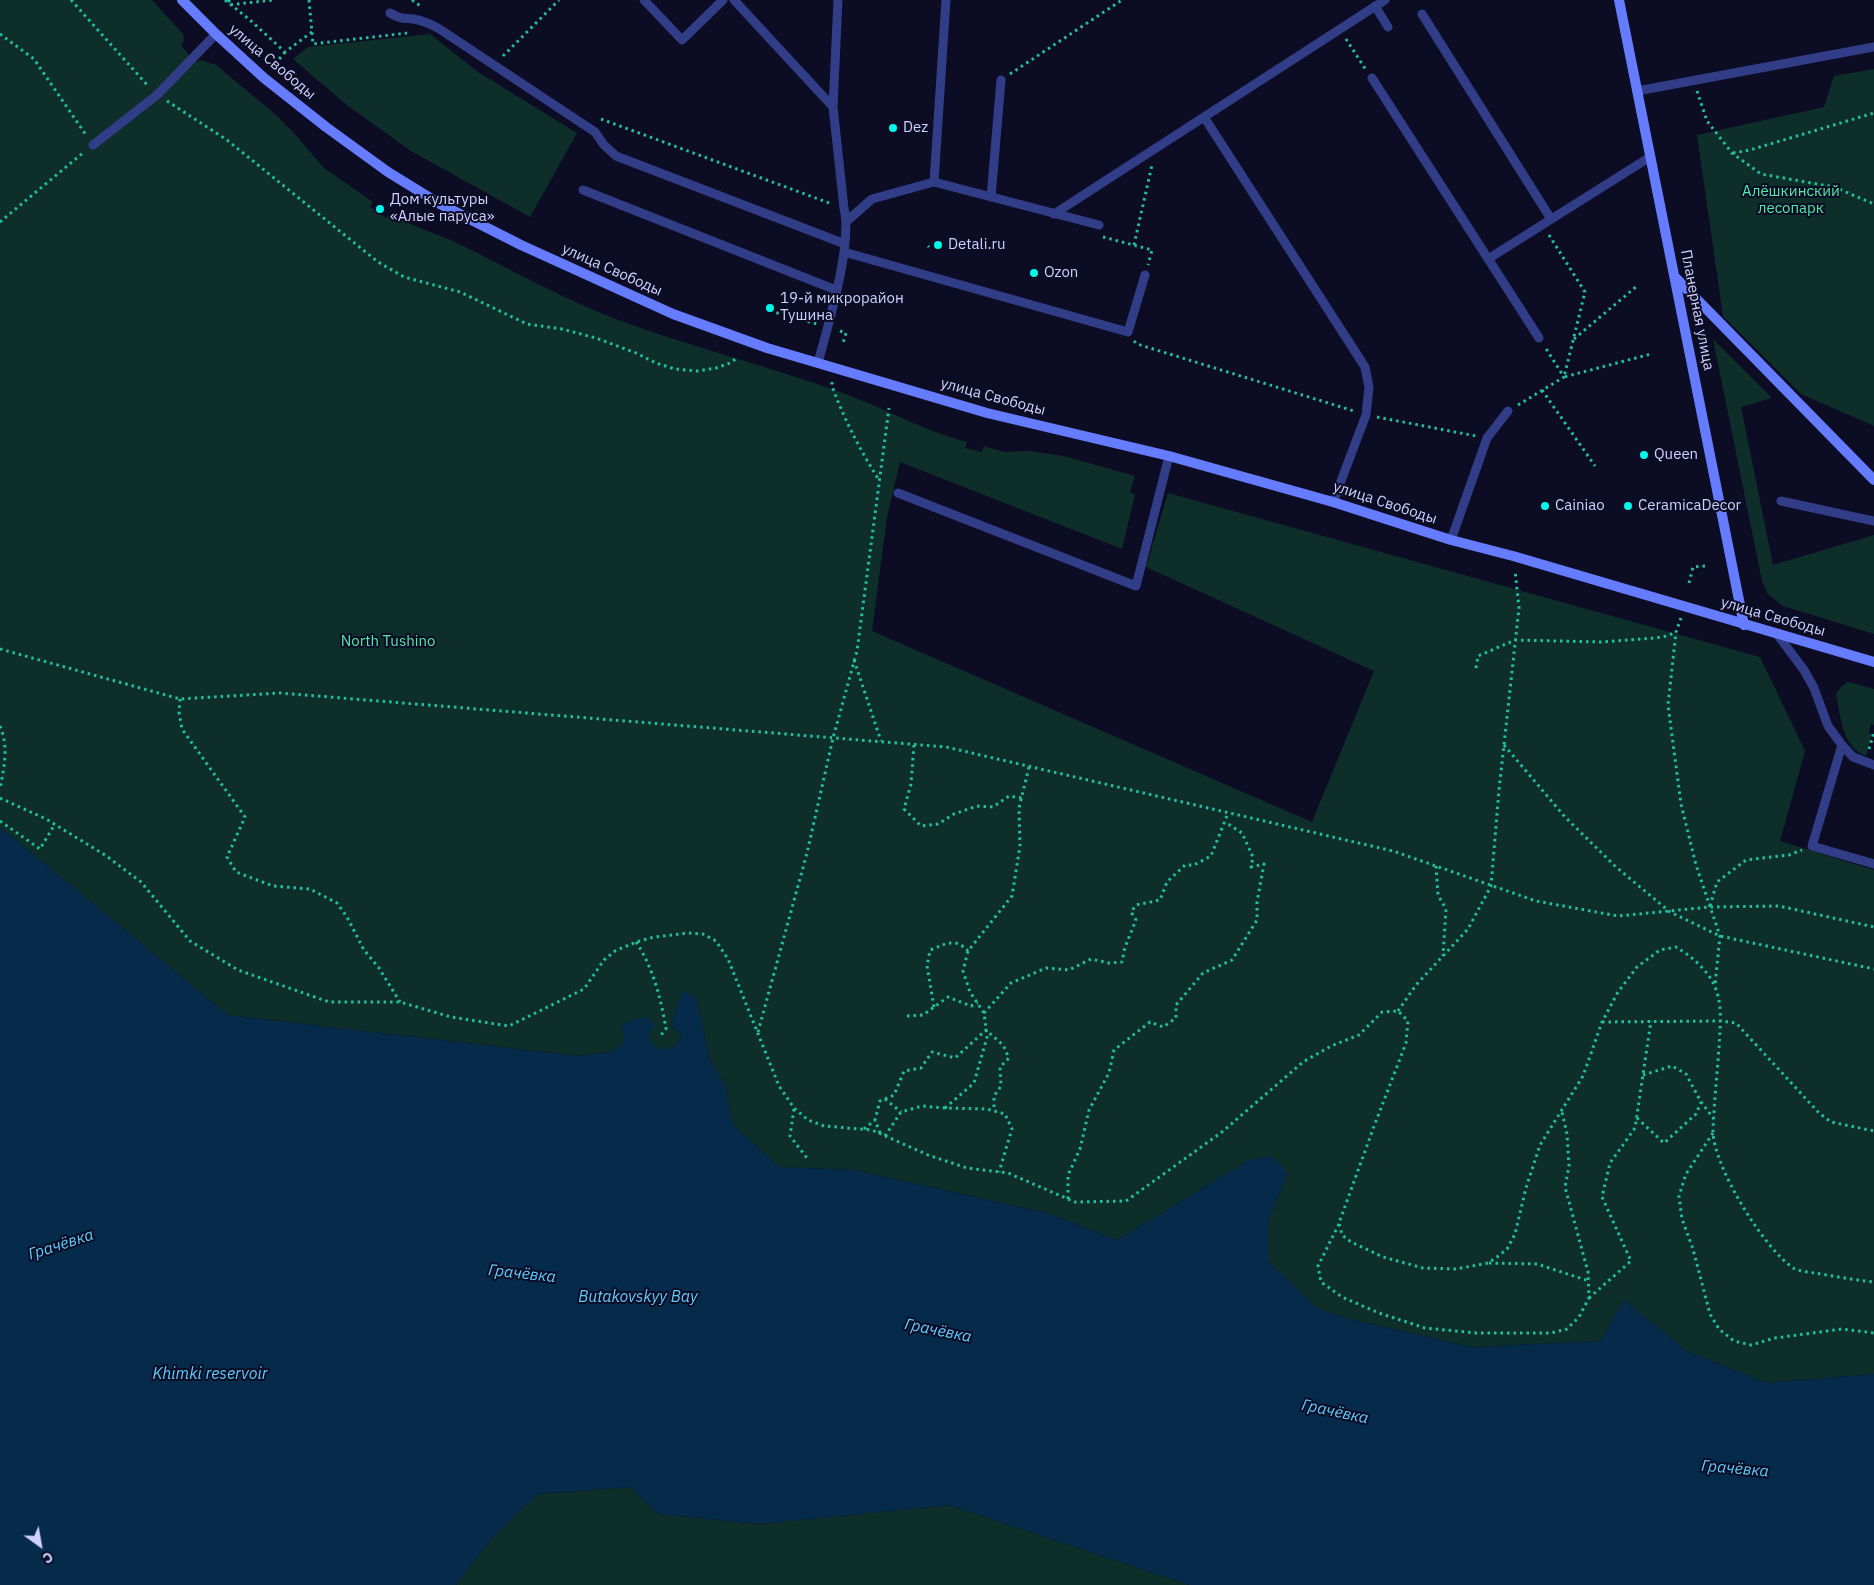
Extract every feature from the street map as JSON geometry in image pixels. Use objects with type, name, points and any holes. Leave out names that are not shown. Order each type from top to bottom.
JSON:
[{"type":"main road","name":"улица Свободы","points":[[182,0],[264,78],[326,127],[388,172],[440,204],[521,246],[673,314],[767,348],[987,413],[1169,456],[1333,502],[1451,540],[1514,556],[1874,662]]},
{"type":"main road","name":"Планерная улица","points":[[1620,0],[1744,625]]},
{"type":"main road","points":[[1675,277],[1874,480]]},
{"type":"lane","points":[[644,0],[682,40],[723,0]]},
{"type":"lane","points":[[734,0],[833,106]]},
{"type":"lane","points":[[818,363],[836,290],[847,221],[833,106],[838,0]]},
{"type":"lane","points":[[934,182],[946,0]]},
{"type":"lane","points":[[1054,214],[1385,0]]},
{"type":"lane","points":[[1375,6],[1388,27]]},
{"type":"lane","points":[[390,13],[401,19],[415,19],[428,22],[441,30],[595,132],[604,145],[616,156],[844,248],[1128,332],[1145,276]]},
{"type":"lane","points":[[1422,14],[1550,219]]},
{"type":"lane","points":[[93,145],[157,95],[216,34]]},
{"type":"lane","points":[[1637,91],[1874,47]]},
{"type":"lane","points":[[1372,78],[1539,338]]},
{"type":"lane","points":[[991,197],[1000,80]]},
{"type":"lane","points":[[1204,117],[1365,366],[1369,387],[1366,415],[1333,502]]},
{"type":"lane","points":[[1488,259],[1650,157]]},
{"type":"lane","points":[[847,221],[872,199],[934,182],[1099,225]]},
{"type":"lane","points":[[583,190],[836,290]]},
{"type":"lane","points":[[1451,540],[1486,438],[1508,411]]},
{"type":"lane","points":[[898,493],[1136,586],[1169,456]]},
{"type":"lane","points":[[1781,501],[1874,521]]},
{"type":"lane","points":[[1777,634],[1804,670],[1814,688],[1828,726],[1853,757],[1870,764]]},
{"type":"lane","points":[[1842,745],[1812,846],[1874,864]]},
{"type":"path","points":[[70,0],[157,95],[227,140],[378,262],[404,277],[460,292],[527,324],[562,329],[596,338],[675,369],[697,370],[716,368],[730,363],[737,358]]},
{"type":"path","points":[[225,0],[285,52],[312,32]]},
{"type":"path","points":[[229,5],[230,0]]},
{"type":"path","points":[[229,5],[273,0]]},
{"type":"path","points":[[309,0],[313,44],[411,33]]},
{"type":"path","points":[[412,0],[424,9]]},
{"type":"path","points":[[501,59],[559,0]]},
{"type":"path","points":[[1000,80],[1122,0]]},
{"type":"path","points":[[1340,29],[1372,78]]},
{"type":"path","points":[[0,34],[34,60],[93,145],[0,222]]},
{"type":"path","points":[[1694,81],[1707,121],[1732,153],[1761,174],[1834,187],[1874,204]]},
{"type":"path","points":[[1732,153],[1750,150],[1874,113]]},
{"type":"path","points":[[593,114],[601,119],[844,208]]},
{"type":"path","points":[[1134,245],[1156,148]]},
{"type":"path","points":[[1542,224],[1585,292],[1564,376]]},
{"type":"path","points":[[1099,225],[1097,235],[1152,250],[1145,276]]},
{"type":"path","points":[[1573,340],[1637,286]]},
{"type":"path","points":[[770,311],[828,326],[846,333],[843,343]]},
{"type":"path","points":[[1128,332],[1137,344],[1366,415],[1486,438]]},
{"type":"path","points":[[1539,338],[1564,376]]},
{"type":"path","points":[[1508,411],[1564,376],[1651,354]]},
{"type":"path","points":[[832,382],[843,416],[864,456],[880,481]]},
{"type":"path","points":[[1542,390],[1595,466]]},
{"type":"path","points":[[758,1033],[807,853],[833,738],[854,659],[889,408]]},
{"type":"path","points":[[1398,1011],[1416,985],[1468,929],[1491,886],[1519,608],[1514,556]]},
{"type":"path","points":[[1689,584],[1693,567],[1705,566]]},
{"type":"path","points":[[1681,618],[1676,632],[1668,705],[1681,804],[1696,865],[1720,936],[1715,985]]},
{"type":"path","points":[[1476,668],[1478,656],[1515,640],[1602,642],[1655,638],[1676,632]]},
{"type":"path","points":[[0,649],[180,700],[280,694],[946,747],[1393,851],[1536,901],[1618,916],[1710,907],[1778,906],[1874,928]]},
{"type":"path","points":[[854,659],[881,742]]},
{"type":"path","points":[[180,700],[179,712],[182,729],[245,817],[227,857],[236,872],[274,886],[310,889],[337,904],[347,917],[364,950],[400,1002]]},
{"type":"path","points":[[0,726],[5,737],[6,757],[0,789]]},
{"type":"path","points":[[1870,764],[1874,732]]},
{"type":"path","points":[[914,745],[911,784],[904,809],[921,826],[938,824],[954,814],[977,806],[993,807],[1009,796],[1022,798]]},
{"type":"path","points":[[1504,745],[1565,817],[1616,867],[1670,912],[1720,936],[1874,969]]},
{"type":"path","points":[[945,1108],[974,1083],[987,1037],[984,1013],[970,992],[963,971],[968,951],[1012,896],[1020,846],[1019,808],[1029,767]]},
{"type":"path","points":[[0,798],[55,824],[105,855],[140,882],[190,941],[238,970],[329,1002],[400,1002],[451,1017],[509,1026],[584,989],[604,960],[615,951],[654,937],[688,933],[703,934],[716,942],[728,959],[779,1086],[794,1108],[808,1120],[824,1126],[872,1130],[928,1156],[966,1168],[1008,1172],[1075,1202],[1126,1201],[1222,1132],[1303,1062],[1331,1046],[1359,1035],[1382,1012],[1398,1011],[1408,1021],[1406,1043],[1373,1129],[1340,1224],[1318,1266],[1321,1282],[1342,1297],[1379,1313],[1425,1328],[1476,1333],[1551,1333],[1567,1329],[1579,1317],[1589,1298],[1631,1261],[1602,1197],[1610,1163],[1635,1128],[1650,1021]]},
{"type":"path","points":[[984,1013],[1011,984],[1046,968],[1068,970],[1091,959],[1109,963],[1122,962],[1125,947],[1136,920],[1131,912],[1136,905],[1160,900],[1167,882],[1185,866],[1194,865],[1211,856],[1228,813]]},
{"type":"path","points":[[0,821],[40,849],[55,824]]},
{"type":"path","points":[[1068,1199],[1068,1175],[1080,1149],[1088,1110],[1109,1073],[1114,1050],[1150,1022],[1163,1027],[1176,1018],[1176,1005],[1204,973],[1232,960],[1258,920],[1257,902],[1264,864],[1251,867],[1253,856],[1242,833],[1225,822]]},
{"type":"path","points":[[1710,907],[1717,882],[1746,860],[1789,855],[1812,846]]},
{"type":"path","points":[[1436,866],[1438,895],[1446,909],[1443,956]]},
{"type":"path","points":[[636,942],[646,957],[664,1017],[666,1029],[662,1035]]},
{"type":"path","points":[[934,1007],[927,966],[930,950],[953,942],[962,945],[968,951]]},
{"type":"path","points":[[1488,1263],[1507,1249],[1515,1234],[1526,1188],[1540,1145],[1583,1076],[1602,1022],[1618,992],[1637,967],[1660,950],[1676,947],[1691,956],[1715,985],[1720,1000],[1721,1020],[1713,1133],[1717,1154],[1734,1191],[1755,1225],[1773,1249],[1796,1269],[1852,1280],[1874,1282]]},
{"type":"path","points":[[907,1016],[923,1015],[948,997],[971,1006],[978,1003]]},
{"type":"path","points":[[1602,1022],[1721,1020],[1736,1023],[1818,1114],[1831,1122],[1874,1131]]},
{"type":"path","points":[[880,1134],[875,1120],[880,1101],[894,1095],[904,1071],[921,1068],[932,1052],[955,1058],[986,1030]]},
{"type":"path","points":[[986,1030],[1003,1045],[1009,1058],[1000,1067],[1001,1086],[994,1096],[994,1111]]},
{"type":"path","points":[[1643,1075],[1672,1066],[1686,1074],[1701,1102],[1714,1120]]},
{"type":"path","points":[[886,1099],[901,1112]]},
{"type":"path","points":[[1637,1118],[1664,1143],[1696,1114],[1701,1102]]},
{"type":"path","points":[[885,1136],[901,1112],[922,1106],[987,1109],[1005,1114],[1012,1129],[999,1172]]},
{"type":"path","points":[[794,1108],[790,1136],[807,1158]]},
{"type":"path","points":[[1561,1112],[1567,1134],[1569,1166],[1565,1187],[1588,1272],[1589,1298]]},
{"type":"path","points":[[863,1129],[875,1120]]},
{"type":"path","points":[[1713,1133],[1686,1174],[1679,1196],[1682,1219],[1694,1249],[1710,1314],[1719,1329],[1734,1341],[1751,1345],[1775,1338],[1842,1329],[1874,1333]]},
{"type":"path","points":[[1340,1224],[1342,1235],[1351,1242],[1383,1257],[1423,1268],[1456,1269],[1488,1263],[1537,1264],[1588,1281]]},
{"type":"green space","name":"North Tushino","points":[[0,0],[152,0],[183,34],[184,40],[181,46],[196,62],[201,60],[216,65],[276,115],[324,168],[373,202],[370,207],[386,218],[390,213],[459,244],[596,311],[644,329],[840,392],[935,432],[967,442],[965,448],[982,452],[984,446],[1004,452],[1029,451],[1064,456],[1135,476],[1130,492],[1135,494],[1122,549],[900,462],[887,517],[872,631],[1312,822],[1374,671],[1146,567],[1168,493],[1760,657],[1805,751],[1780,841],[1874,870],[1874,1374],[1766,1383],[1687,1351],[1624,1300],[1600,1341],[1472,1347],[1353,1320],[1317,1308],[1268,1261],[1268,1222],[1288,1173],[1249,1160],[1117,1240],[1047,1213],[854,1170],[779,1167],[733,1125],[726,1088],[709,1057],[697,999],[684,991],[670,1026],[682,1034],[674,1047],[661,1051],[650,1042],[650,1034],[620,1026],[624,1031],[624,1043],[610,1052],[577,1056],[228,1015],[0,827]]},
{"type":"green space","points":[[430,34],[478,72],[577,133],[530,217],[411,151],[348,106],[293,59],[308,47]]},
{"type":"green space","name":"Алёшкинский лесопарк","points":[[1874,69],[1874,426],[1801,394],[1723,316],[1697,135],[1824,107],[1834,76]]},
{"type":"green space","points":[[1713,339],[1772,398],[1741,407],[1773,565],[1874,535],[1874,634],[1783,606],[1768,594],[1762,581]]},
{"type":"green space","points":[[1848,682],[1874,689],[1874,725],[1871,724],[1869,733],[1872,734],[1866,756],[1851,745],[1841,721],[1836,694]]},
{"type":"green space","points":[[630,1487],[658,1514],[759,1524],[949,1505],[1189,1585],[456,1585],[494,1536],[538,1494]]},
{"type":"water","name":"Butakovskyy Bay","points":[[0,827],[228,1015],[577,1056],[610,1052],[624,1043],[624,1031],[620,1026],[632,1019],[647,1017],[655,1025],[650,1033],[650,1042],[661,1050],[674,1047],[682,1034],[670,1026],[683,990],[697,999],[709,1057],[726,1088],[733,1125],[779,1167],[854,1170],[1047,1213],[1117,1240],[1249,1160],[1271,1156],[1288,1173],[1268,1222],[1268,1261],[1317,1308],[1353,1320],[1472,1347],[1600,1341],[1624,1300],[1687,1351],[1766,1383],[1874,1374],[1874,1585],[1189,1585],[949,1505],[759,1524],[658,1514],[630,1487],[538,1494],[494,1536],[456,1585],[0,1585]]},
{"type":"place","name":"Dez","points":[[893,128]]},
{"type":"place","name":"Дом культуры «Алые паруса»","points":[[380,209]]},
{"type":"place","name":"Detali.ru","points":[[938,245]]},
{"type":"place","name":"Ozon","points":[[1034,273]]},
{"type":"place","name":"19-й микрорайон Тушина","points":[[770,308]]},
{"type":"place","name":"Queen","points":[[1644,455]]},
{"type":"place","name":"Cainiao","points":[[1545,506]]},
{"type":"place","name":"CeramicaDecor","points":[[1628,506]]},
{"type":"water label","name":"Грачёвка","points":[[61,1245]]},
{"type":"water label","name":"Грачёвка","points":[[522,1274]]},
{"type":"water label","name":"Грачёвка","points":[[938,1331]]},
{"type":"water label","name":"Khimki reservoir","points":[[210,1374]]},
{"type":"water label","name":"Грачёвка","points":[[1335,1412]]},
{"type":"water label","name":"Грачёвка","points":[[1735,1469]]}]
